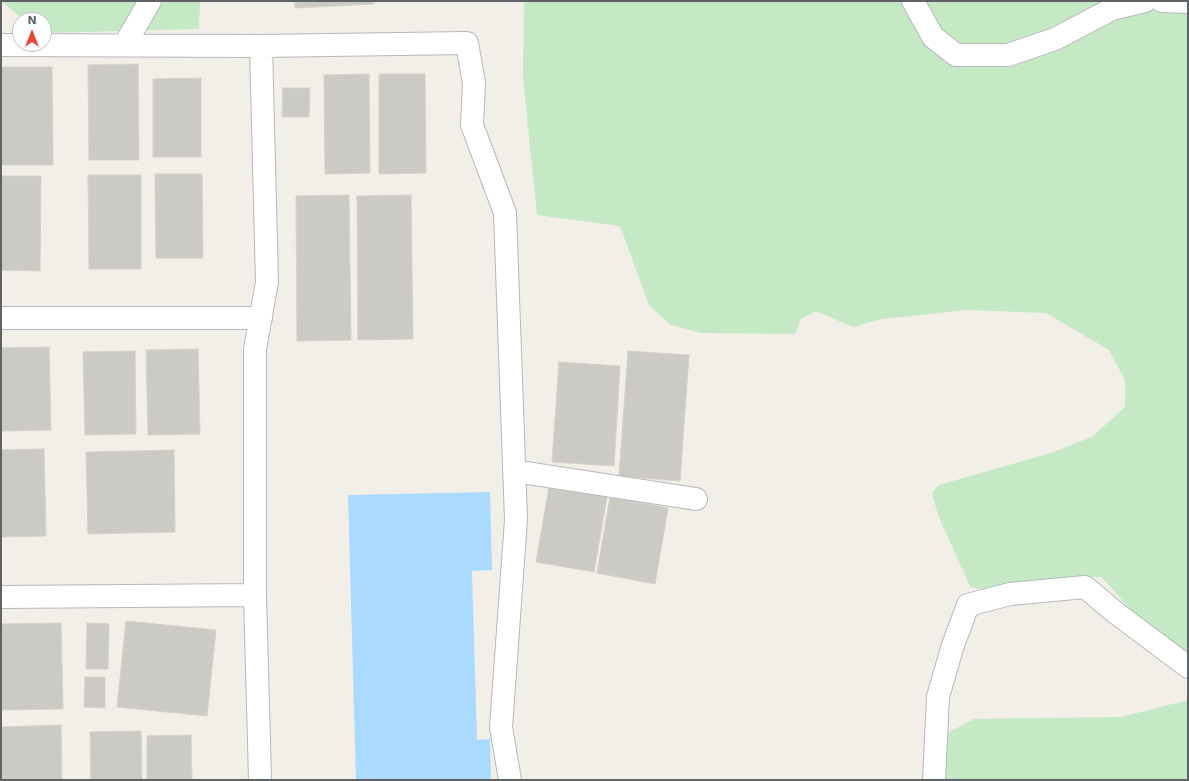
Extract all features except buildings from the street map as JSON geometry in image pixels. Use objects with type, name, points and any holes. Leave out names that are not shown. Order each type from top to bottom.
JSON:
[{"type":"street","points":[[125,44],[150,1]]},
{"type":"street","points":[[913,1],[933,37],[956,55],[1008,55],[1055,39],[1112,9],[1145,1]]},
{"type":"street","points":[[1162,1],[1188,2]]},
{"type":"street","points":[[1,45],[125,44],[261,46],[467,43],[474,83],[472,125],[505,213],[516,520],[501,726],[510,780]]},
{"type":"street","points":[[260,780],[255,595],[255,349],[267,282],[261,46]]},
{"type":"street","points":[[1,318],[261,318]]},
{"type":"street","points":[[514,471],[696,499]]},
{"type":"street","points":[[934,780],[938,697],[952,648],[968,605],[1010,594],[1085,587],[1116,613],[1188,667]]},
{"type":"street","points":[[1,597],[255,595]]},
{"type":"green space","points":[[1,1],[200,1],[199,29],[52,33],[52,12],[14,12]]},
{"type":"green space","points":[[524,1],[1188,1],[1188,654],[1148,630],[1102,577],[1072,577],[978,589],[970,586],[938,515],[932,493],[939,485],[1051,453],[1092,437],[1125,407],[1125,380],[1109,350],[1046,313],[967,310],[882,319],[853,327],[816,311],[801,319],[795,334],[701,333],[671,325],[649,305],[620,226],[537,215],[523,78]]},
{"type":"green space","points":[[1188,700],[1188,780],[940,780],[942,736],[974,719],[1121,717]]},
{"type":"water","points":[[490,492],[492,570],[472,571],[477,740],[490,739],[491,780],[356,780],[348,495]]}]
